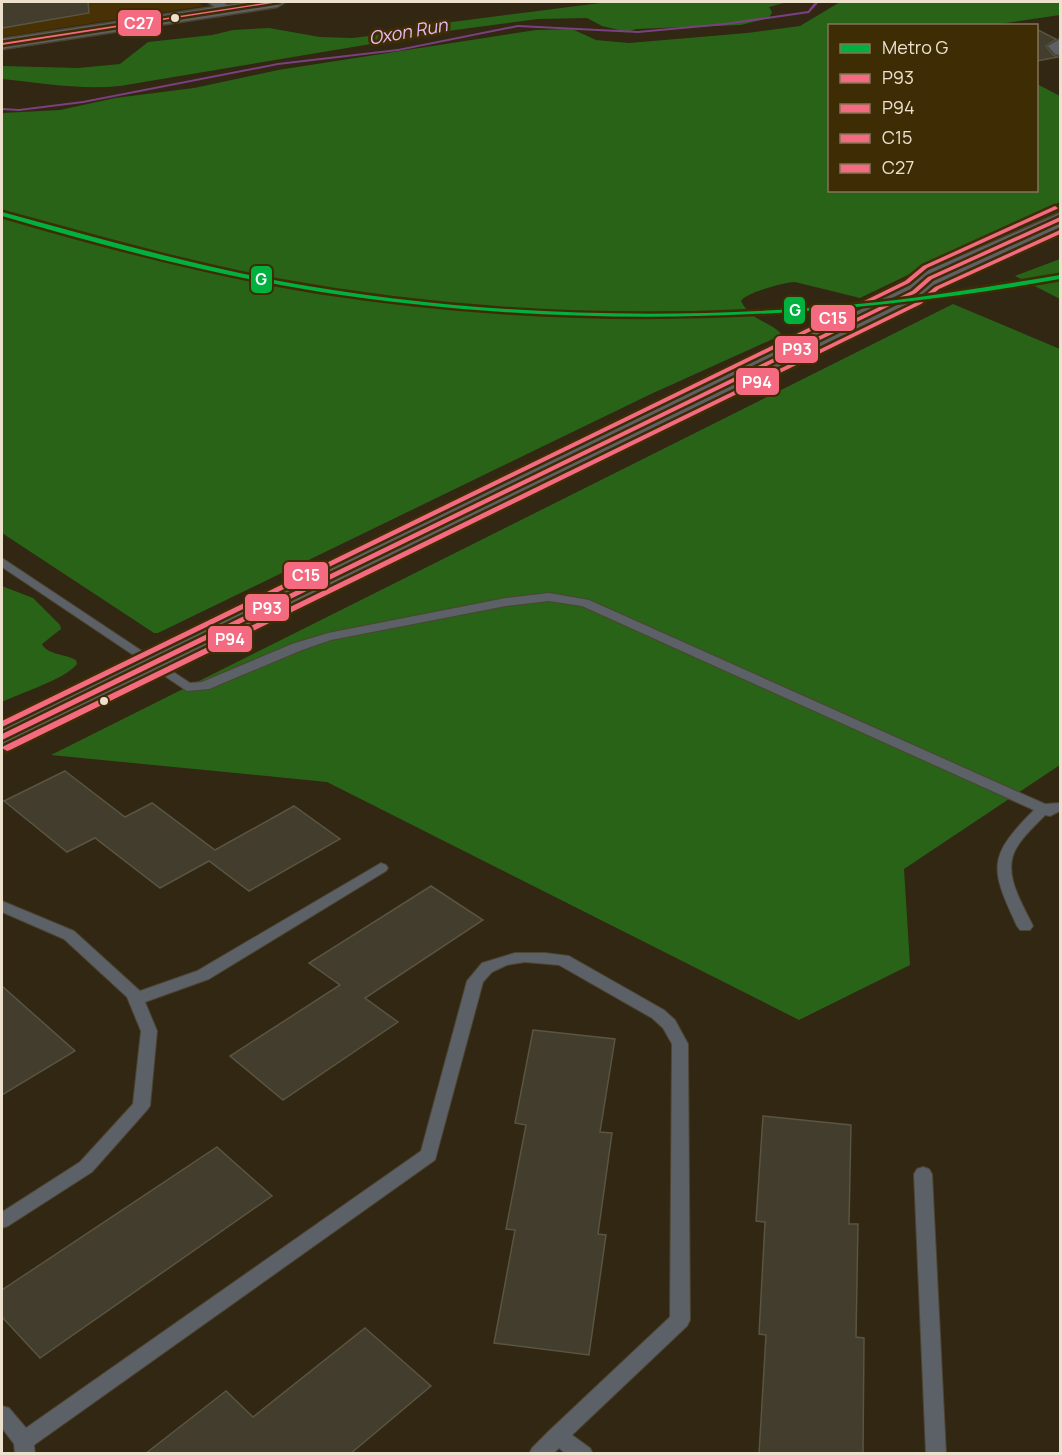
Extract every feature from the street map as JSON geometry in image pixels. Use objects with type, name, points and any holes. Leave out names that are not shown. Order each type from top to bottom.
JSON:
[{"type":"main road","points":[[2,44],[220,5],[277,2]]},
{"type":"main road","points":[[2,737],[914,292],[930,278],[1060,219]]},
{"type":"main road","points":[[914,292],[946,288],[1057,239]]},
{"type":"street","points":[[1060,43],[1055,46],[1060,51]]},
{"type":"lane","points":[[2,562],[187,687],[204,686],[297,647],[328,638],[506,602],[549,597],[585,603],[1060,816]]},
{"type":"lane","points":[[1025,926],[1008,888],[1004,860],[1009,847],[1043,809],[1060,807]]},
{"type":"lane","points":[[136,999],[203,975],[381,868]]},
{"type":"lane","points":[[2,906],[69,935],[134,994],[149,1031],[141,1106],[86,1167],[2,1221]]},
{"type":"lane","points":[[2,1414],[25,1447],[429,1155],[475,981],[488,967],[512,958],[563,960],[658,1014],[669,1024],[680,1044],[680,1320],[539,1454]]},
{"type":"lane","points":[[923,1174],[936,1454]]},
{"type":"lane","points":[[557,1436],[584,1454]]},
{"type":"shaded area","points":[[2,2],[197,2],[203,6],[2,37]]},
{"type":"green space","points":[[608,2],[788,2],[769,7],[772,12],[769,18],[741,25],[636,29],[627,32],[602,26],[587,18],[538,19],[455,30],[120,86],[75,87],[2,79],[2,66],[78,68],[120,64],[148,42],[212,35],[233,30],[269,28],[320,37],[353,38],[423,29],[444,23]]},
{"type":"green space","points":[[840,2],[1060,2],[1060,15],[999,24],[828,24],[828,192],[1038,192],[1038,85],[1060,96],[1060,202],[860,298],[795,282],[757,291],[741,301],[750,313],[778,330],[782,335],[651,394],[158,633],[154,633],[2,533],[2,113],[60,110],[115,98],[194,88],[278,70],[536,30],[572,29],[596,40],[629,43],[800,26]]},
{"type":"green space","points":[[1060,259],[1060,299],[1015,276]]},
{"type":"green space","points":[[953,304],[1060,349],[1060,765],[904,869],[910,965],[799,1020],[327,782],[51,755]]},
{"type":"green space","points":[[2,586],[33,598],[60,625],[61,629],[42,644],[48,650],[76,660],[77,664],[63,675],[2,702]]},
{"type":"building","points":[[2,2],[88,2],[89,13],[2,28]]},
{"type":"building","points":[[1038,30],[1056,39],[1046,46],[1053,55],[1058,57],[1038,61]]},
{"type":"building","points":[[65,771],[125,817],[152,803],[215,850],[294,806],[340,839],[249,891],[209,861],[160,888],[95,838],[67,852],[4,801]]},
{"type":"building","points":[[431,886],[483,920],[365,998],[398,1022],[283,1100],[230,1056],[340,985],[309,963]]},
{"type":"building","points":[[2,986],[75,1051],[2,1095]]},
{"type":"building","points":[[533,1030],[615,1039],[600,1132],[612,1133],[598,1234],[606,1235],[589,1355],[494,1343],[515,1230],[506,1229],[526,1125],[515,1123]]},
{"type":"building","points":[[763,1116],[851,1125],[849,1224],[858,1224],[856,1337],[864,1338],[863,1454],[759,1454],[766,1335],[759,1334],[765,1222],[756,1221]]},
{"type":"building","points":[[217,1147],[272,1196],[40,1358],[2,1317],[2,1290]]},
{"type":"building","points":[[365,1328],[431,1386],[350,1454],[145,1454],[226,1391],[253,1417]]},
{"type":"waterway","name":"Oxon Run","points":[[2,109],[19,110],[83,102],[278,64],[398,50],[518,26],[638,32],[725,24],[809,12],[817,2]]},
{"type":"metro line","name":"G","points":[[2,214],[160,257],[281,283],[411,302],[503,310],[596,315],[691,315],[785,311],[879,304],[1060,277]]},
{"type":"transit line","name":"C27","points":[[2,44],[277,2]]},
{"type":"transit line","name":"C15","points":[[2,724],[907,282],[925,267],[1055,208]]},
{"type":"transit line","name":"P93","points":[[2,737],[914,292],[930,278],[1060,219]]},
{"type":"transit line","name":"P94","points":[[7,748],[919,303],[937,288],[1060,232]]}]
